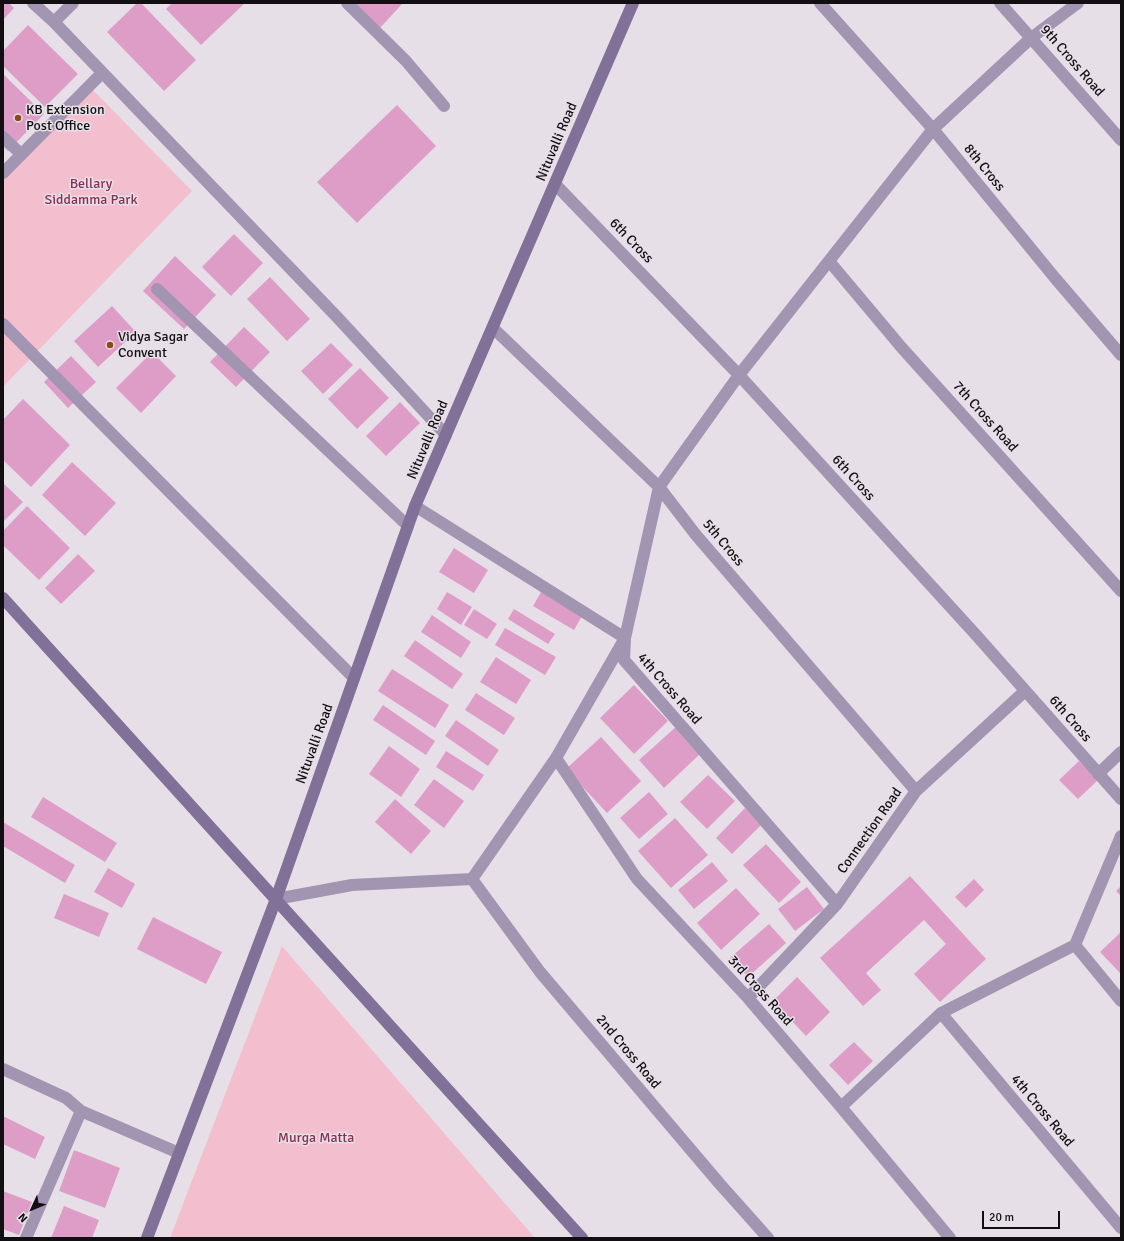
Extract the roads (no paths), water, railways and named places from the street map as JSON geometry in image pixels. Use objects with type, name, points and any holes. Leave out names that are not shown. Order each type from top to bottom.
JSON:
[{"type":"street","points":[[33,3],[54,22],[337,317],[446,435]]},
{"type":"street","points":[[54,22],[73,3]]},
{"type":"street","points":[[347,3],[406,61],[444,106]]},
{"type":"street","name":"Nituvalli Road","points":[[147,1238],[276,899],[415,506],[634,3]]},
{"type":"street","name":"8th Cross","points":[[820,3],[933,129],[1054,278],[1121,355]]},
{"type":"street","name":"9th Cross Road","points":[[1000,3],[1121,140]]},
{"type":"street","points":[[276,899],[352,885],[472,878],[556,758],[625,638],[659,487],[739,375],[933,129],[1031,38],[1078,3]]},
{"type":"street","points":[[3,173],[102,72]]},
{"type":"street","points":[[3,137],[20,154]]},
{"type":"street","name":"6th Cross","points":[[555,184],[739,375],[977,636],[1121,799]]},
{"type":"street","name":"7th Cross Road","points":[[829,262],[902,348],[1121,591]]},
{"type":"street","points":[[157,289],[408,526]]},
{"type":"street","points":[[3,324],[354,678]]},
{"type":"street","name":"5th Cross","points":[[493,328],[659,487],[696,535],[916,791]]},
{"type":"street","points":[[415,506],[625,638]]},
{"type":"street","points":[[3,598],[582,1238]]},
{"type":"street","name":"4th Cross Road","points":[[625,638],[624,660],[837,904]]},
{"type":"street","name":"Connection Road","points":[[748,998],[837,904],[916,791],[1025,691]]},
{"type":"street","points":[[1098,774],[1121,752]]},
{"type":"street","name":"3rd Cross Road","points":[[556,758],[637,879],[748,998],[950,1238]]},
{"type":"street","points":[[841,1107],[941,1013],[1075,945],[1121,836]]},
{"type":"street","name":"2nd Cross Road","points":[[472,878],[540,972],[719,1183],[768,1238]]},
{"type":"street","points":[[1075,945],[1121,1001]]},
{"type":"street","name":"4th Cross Road","points":[[941,1013],[1121,1228]]},
{"type":"street","points":[[3,1069],[66,1098],[82,1111],[179,1154]]},
{"type":"street","points":[[26,1238],[82,1111]]},
{"type":"place","name":"KB Extension Post Office","points":[[18,118]]},
{"type":"place","name":"Vidya Sagar Convent","points":[[110,345]]},
{"type":"park label","name":"Bellary Siddamma Park","points":[[91,192]]},
{"type":"park label","name":"Murga Matta","points":[[316,1138]]}]
